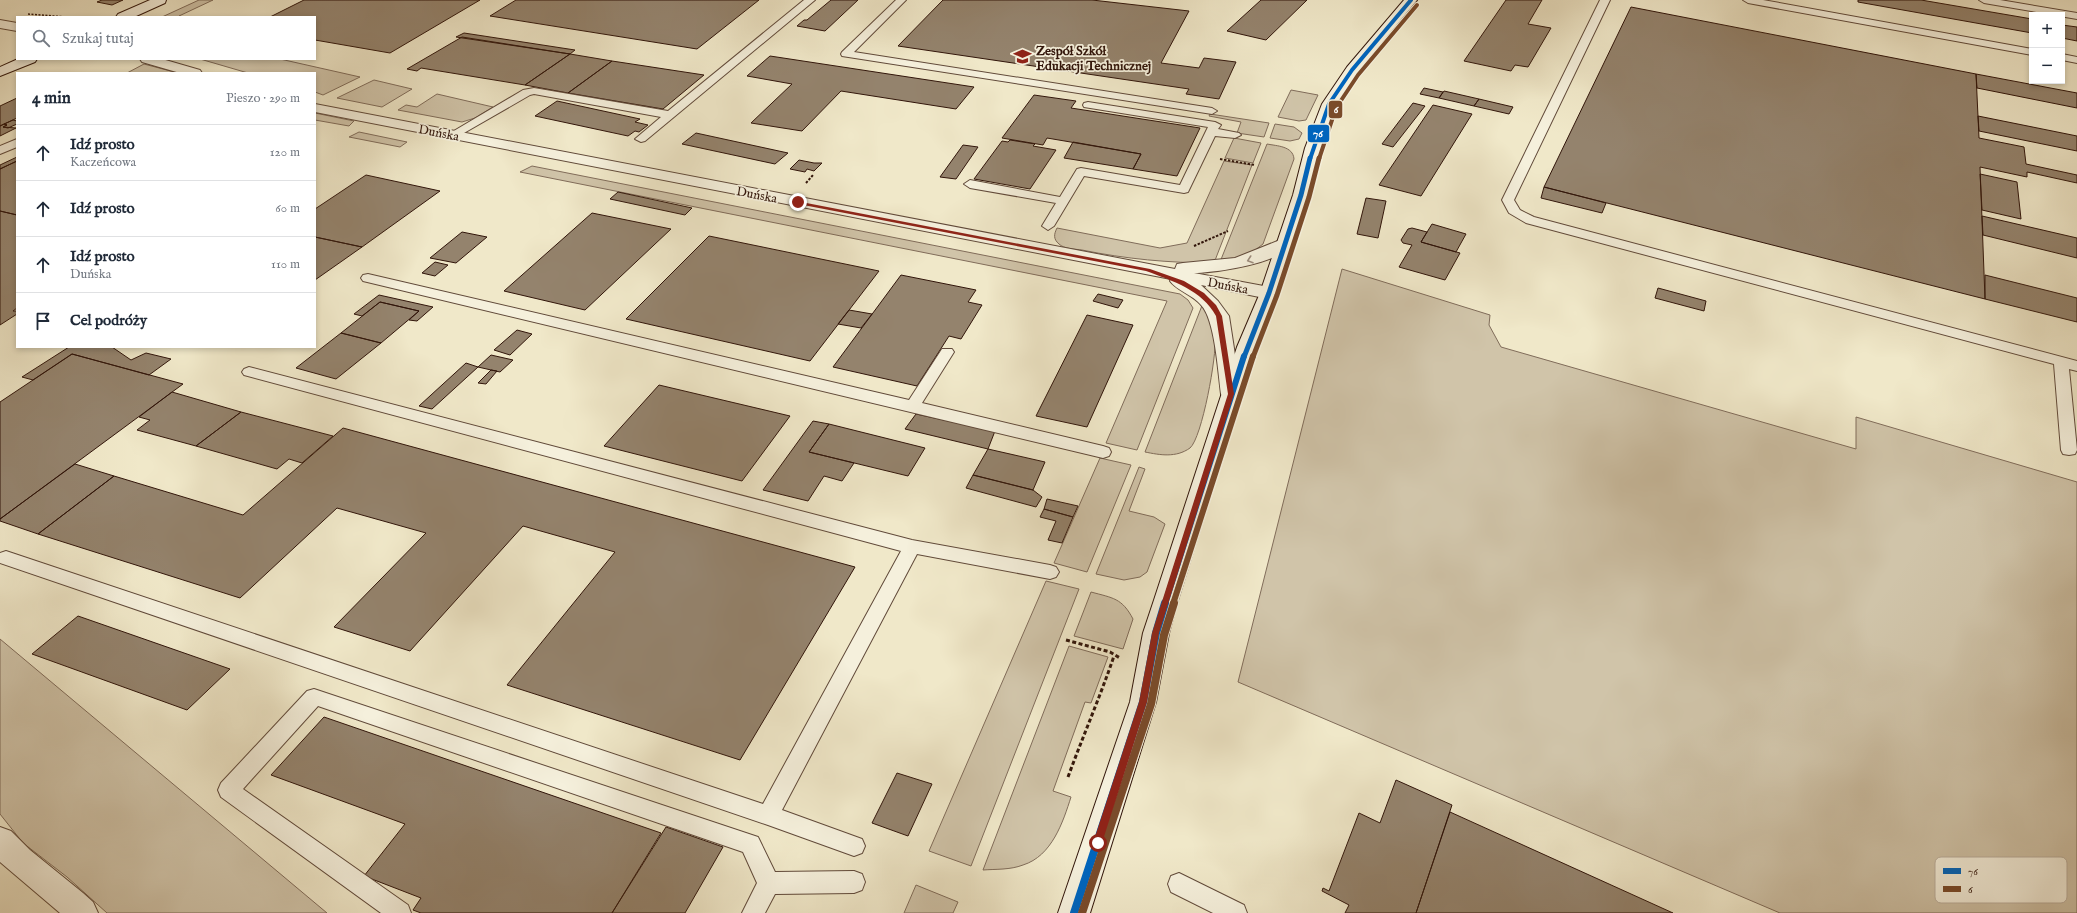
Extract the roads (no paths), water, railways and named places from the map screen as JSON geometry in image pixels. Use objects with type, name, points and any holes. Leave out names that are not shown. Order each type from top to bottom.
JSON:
[{"type":"street","points":[[125,16],[160,0]]},
{"type":"street","points":[[1074,913],[1143,702],[1156,633],[1231,394],[1247,348],[1269,294],[1286,243],[1301,195],[1312,148],[1329,104],[1352,70],[1411,0]]},
{"type":"street","points":[[0,24],[16,27]]},
{"type":"street","points":[[0,72],[28,60]]},
{"type":"street","points":[[150,60],[191,72]]},
{"type":"street","name":"Duńska","points":[[316,108],[1269,294]]},
{"type":"street","points":[[1148,270],[1233,265],[1256,258],[1286,243]]},
{"type":"street","points":[[1148,270],[1182,283],[1202,294],[1213,305],[1219,316],[1222,328],[1231,394]]},
{"type":"street","points":[[0,841],[16,859],[69,899],[82,913]]},
{"type":"lane","points":[[641,139],[810,0]]},
{"type":"lane","points":[[902,0],[846,54],[1212,111]]},
{"type":"lane","points":[[1605,0],[1508,200],[1508,205],[1513,211],[1521,217],[1538,222],[2077,366]]},
{"type":"lane","points":[[1748,0],[2029,51]]},
{"type":"lane","points":[[1984,0],[2077,16]]},
{"type":"lane","points":[[2065,58],[2077,60]]},
{"type":"lane","points":[[454,135],[516,98],[527,92],[534,91],[670,115]]},
{"type":"lane","points":[[1048,226],[1081,172],[1184,189],[1215,125],[1088,105]]},
{"type":"lane","points":[[1212,132],[1236,136]]},
{"type":"lane","points":[[0,151],[16,143]]},
{"type":"lane","points":[[970,184],[1063,201]]},
{"type":"lane","points":[[368,278],[1102,452]]},
{"type":"lane","points":[[913,406],[947,352]]},
{"type":"lane","points":[[2061,362],[2069,450]]},
{"type":"lane","points":[[249,372],[912,547],[1050,572]]},
{"type":"lane","points":[[768,815],[912,547]]},
{"type":"lane","points":[[6,558],[768,815],[854,846]]},
{"type":"lane","points":[[400,913],[228,790],[314,697],[750,844],[769,883]]},
{"type":"lane","points":[[769,883],[854,882]]},
{"type":"lane","points":[[753,913],[769,883]]},
{"type":"lane","points":[[1179,884],[1236,913]]},
{"type":"place","name":"Zespół Szkół Edukacji Technicznej","points":[[1023,57]]}]
